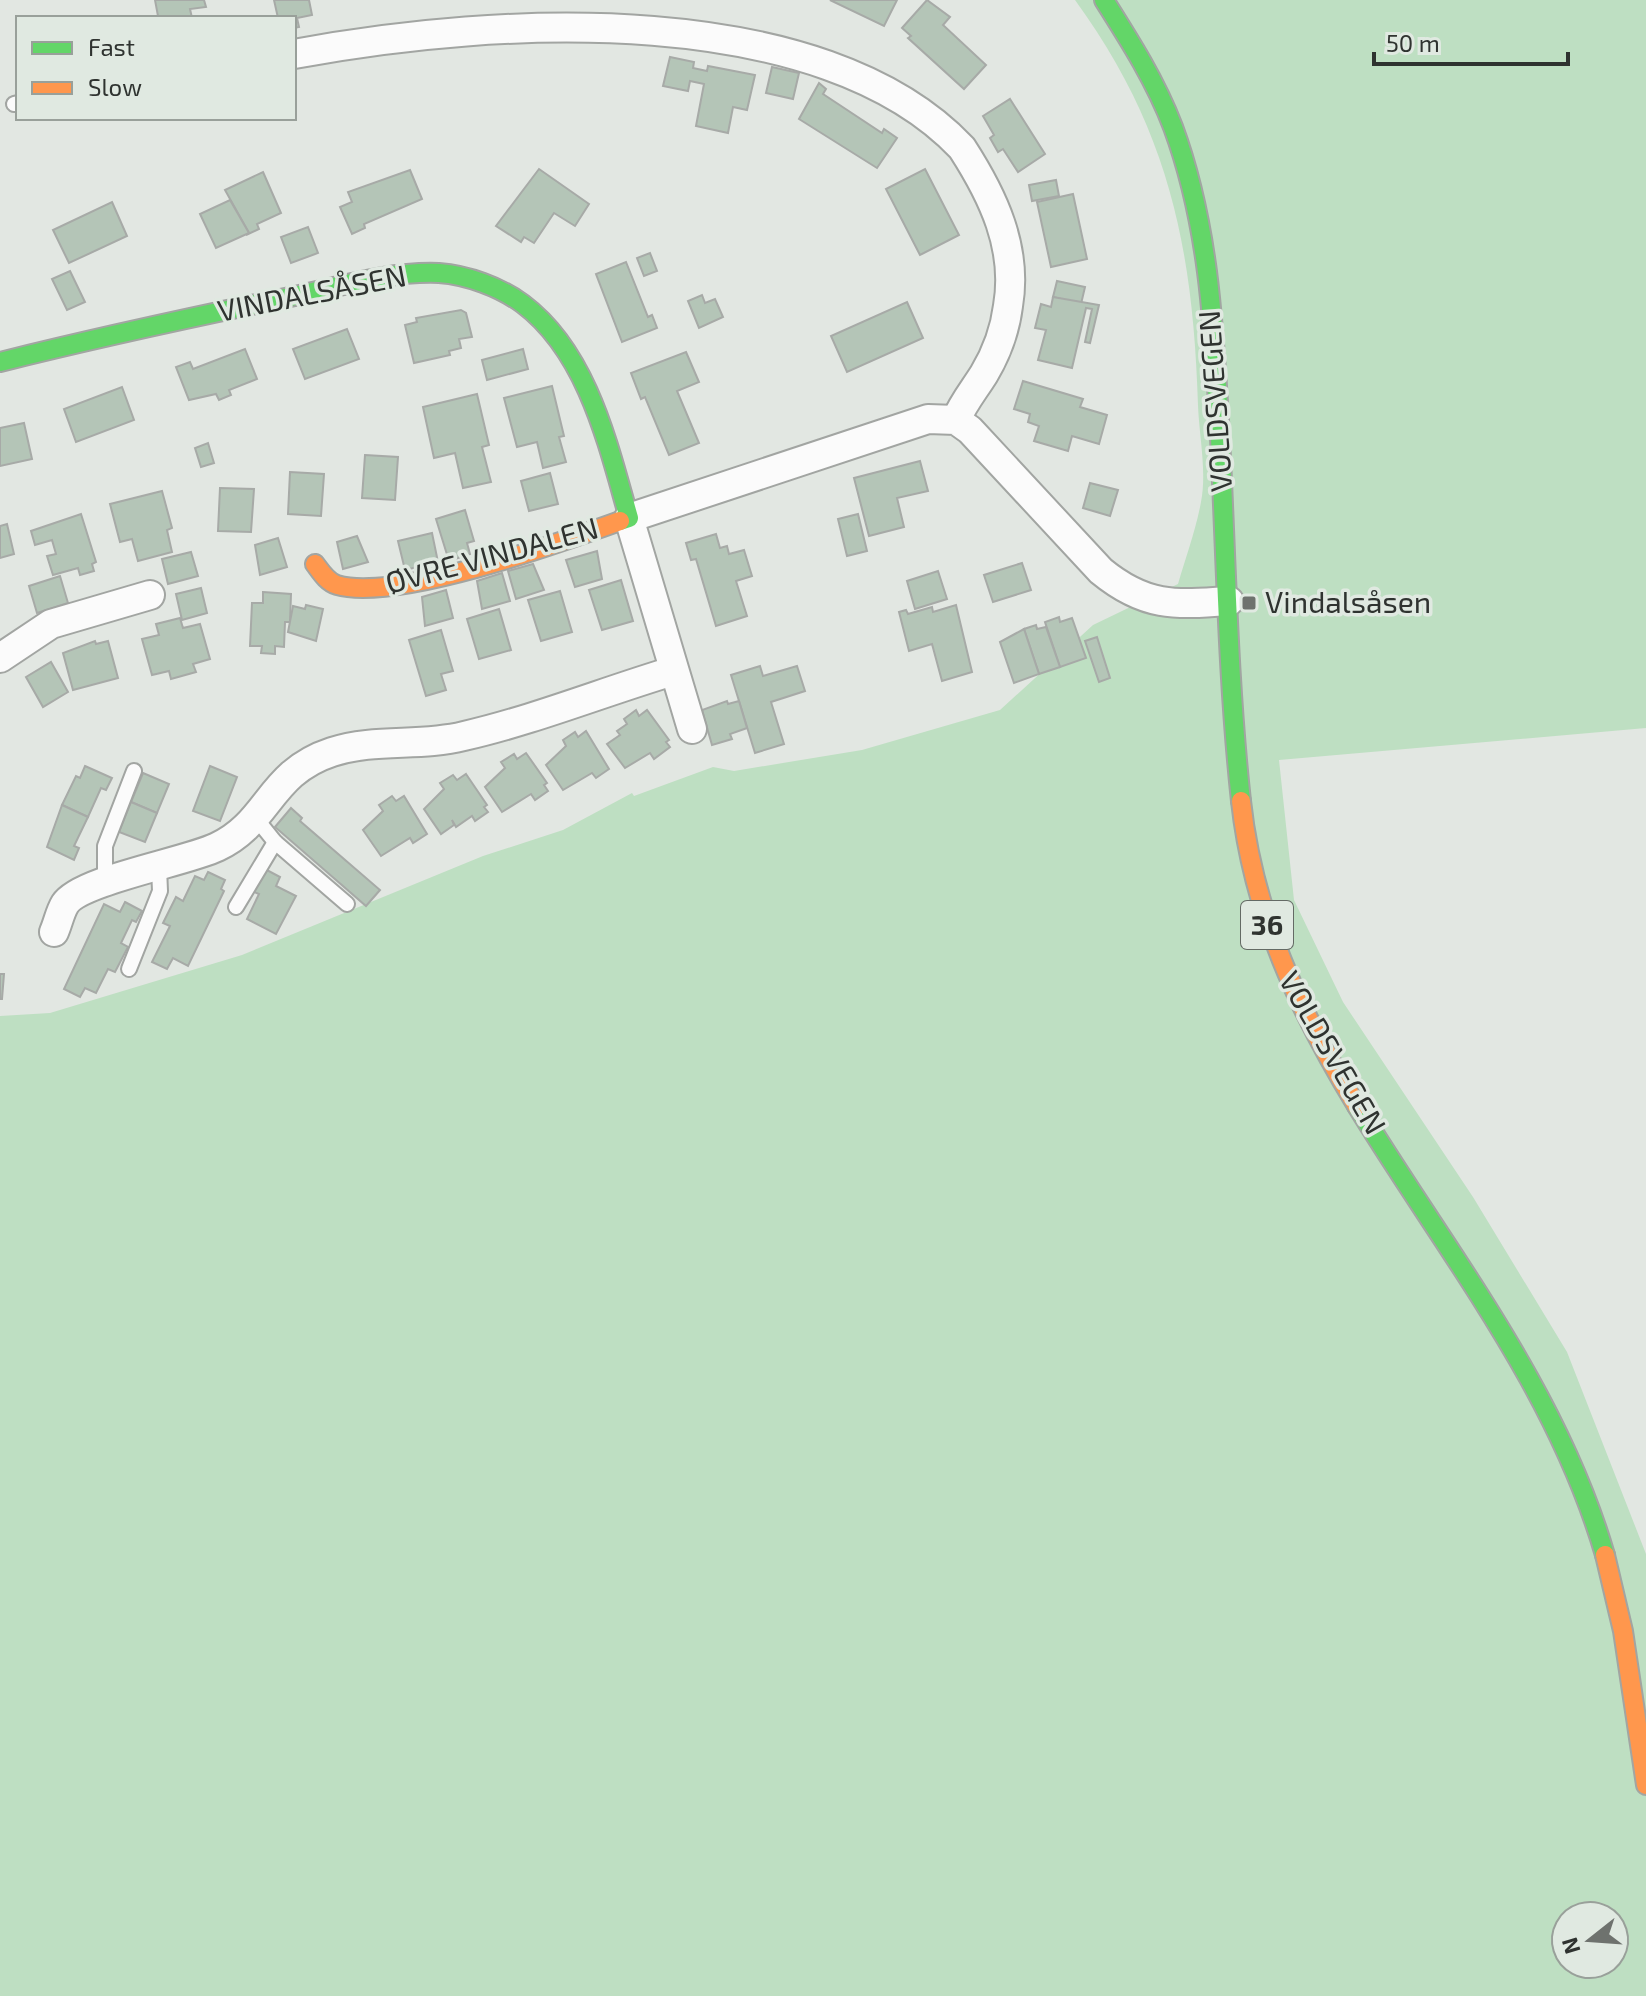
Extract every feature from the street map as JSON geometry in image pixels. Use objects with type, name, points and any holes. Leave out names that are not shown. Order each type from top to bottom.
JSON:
[{"type":"main road","name":"VOLDSVEGEN","points":[[1104,0],[1132,43],[1167,110],[1198,218],[1216,378],[1236,762],[1243,817],[1270,935],[1284,972],[1323,1047],[1492,1312],[1570,1459],[1602,1544],[1626,1640],[1646,1785]]},
{"type":"main road","name":"VINDALSÅSEN","points":[[0,362],[376,278],[427,273],[466,278],[491,287],[538,317],[574,362],[602,424],[629,518]]},
{"type":"main road","name":"ØVRE VINDALEN","points":[[315,564],[336,585],[363,588],[396,584],[511,556],[629,518]]},
{"type":"street","points":[[296,54],[517,16],[592,7],[678,6]]},
{"type":"street","points":[[828,38],[862,55],[929,107],[970,160],[1001,221],[1010,281],[1004,328],[984,375],[956,420]]},
{"type":"street","points":[[629,518],[928,419],[956,420],[997,458],[1101,571],[1121,588],[1144,599],[1166,603],[1229,601]]},
{"type":"street","name":"VINDALSÅSEN","points":[[629,518],[692,729]]},
{"type":"street","points":[[0,658],[51,624],[150,595]]},
{"type":"street","points":[[54,932],[72,896],[105,882],[159,868],[217,847],[247,827],[293,770],[332,752],[375,743],[415,743],[465,736],[673,671]]},
{"type":"lane","points":[[105,882],[102,859],[105,846],[134,771]]},
{"type":"lane","points":[[255,817],[275,842],[347,904]]},
{"type":"lane","points":[[236,907],[275,842]]},
{"type":"lane","points":[[129,969],[160,891],[159,868]]},
{"type":"green space","points":[[1075,0],[1646,0],[1646,728],[1279,760],[1294,900],[1343,1002],[1473,1197],[1567,1352],[1646,1554],[1646,1996],[0,1996],[0,1016],[50,1013],[242,955],[483,856],[563,830],[632,793],[634,796],[713,767],[734,771],[862,750],[1000,710],[1093,625],[1178,584],[1203,490],[1195,348],[1182,242],[1170,192],[1154,143],[1107,48]]},
{"type":"building","points":[[155,0],[204,0],[206,7],[190,9],[192,16],[158,16]]},
{"type":"building","points":[[274,0],[309,0],[312,15],[297,18],[299,27],[296,28],[296,16],[278,16]]},
{"type":"building","points":[[830,0],[897,0],[884,26]]},
{"type":"building","points":[[927,0],[950,17],[943,25],[986,65],[964,89],[908,38],[911,36],[902,28]]},
{"type":"building","points":[[670,57],[694,62],[693,68],[707,71],[708,66],[755,75],[747,110],[733,107],[728,133],[696,126],[704,84],[690,81],[688,91],[663,86]]},
{"type":"building","points":[[772,67],[799,73],[793,99],[766,93]]},
{"type":"building","points":[[819,83],[826,89],[823,94],[882,133],[884,129],[897,138],[877,168],[799,119]]},
{"type":"building","points":[[1010,99],[1045,154],[1018,172],[1003,149],[998,152],[990,138],[994,135],[983,116]]},
{"type":"building","points":[[539,169],[589,204],[575,226],[554,213],[534,243],[524,237],[521,242],[496,226]]},
{"type":"building","points":[[925,169],[959,235],[920,255],[886,189]]},
{"type":"building","points":[[410,170],[422,199],[364,224],[365,228],[352,234],[340,207],[352,202],[348,192]]},
{"type":"building","points":[[263,172],[281,213],[257,224],[259,229],[246,235],[249,233],[225,190]]},
{"type":"building","points":[[1056,180],[1059,196],[1032,201],[1029,185]]},
{"type":"building","points":[[1073,194],[1087,259],[1051,267],[1037,202]]},
{"type":"building","points":[[230,200],[249,233],[216,248],[200,214]]},
{"type":"building","points":[[112,202],[127,236],[69,263],[53,230]]},
{"type":"building","points":[[308,227],[318,253],[291,263],[281,237]]},
{"type":"building","points":[[650,253],[657,271],[644,276],[637,258]]},
{"type":"building","points":[[626,262],[648,317],[652,315],[657,328],[622,342],[596,274]]},
{"type":"building","points":[[70,271],[85,302],[67,310],[52,279]]},
{"type":"building","points":[[1057,281],[1085,287],[1081,304],[1053,297]]},
{"type":"building","points":[[702,295],[705,303],[715,299],[723,317],[699,328],[688,301]]},
{"type":"building","points":[[1053,297],[1099,305],[1090,343],[1085,342],[1092,309],[1086,308],[1072,368],[1038,360],[1046,330],[1035,328],[1041,304],[1051,307]]},
{"type":"building","points":[[907,302],[923,338],[847,372],[831,336]]},
{"type":"building","points":[[461,310],[466,313],[472,337],[459,339],[461,348],[449,351],[450,355],[414,363],[405,325],[417,322],[416,318]]},
{"type":"building","points":[[347,329],[359,359],[305,379],[293,349]]},
{"type":"building","points":[[245,349],[257,379],[229,390],[231,395],[219,400],[216,394],[189,400],[176,367],[190,362],[193,369]]},
{"type":"building","points":[[523,349],[528,369],[487,380],[482,360]]},
{"type":"building","points":[[686,352],[699,382],[677,391],[699,443],[669,455],[645,397],[641,399],[631,373]]},
{"type":"building","points":[[1023,381],[1083,399],[1080,407],[1107,415],[1099,444],[1072,436],[1068,451],[1034,441],[1039,426],[1028,422],[1030,414],[1014,409]]},
{"type":"building","points":[[552,386],[564,436],[559,437],[566,462],[543,468],[537,442],[517,447],[504,398]]},
{"type":"building","points":[[122,387],[134,420],[76,442],[64,409]]},
{"type":"building","points":[[477,394],[489,445],[482,447],[491,482],[463,488],[455,453],[434,458],[423,407]]},
{"type":"building","points":[[24,423],[32,459],[0,466],[0,428]]},
{"type":"building","points":[[208,443],[214,463],[201,467],[195,448]]},
{"type":"building","points":[[365,455],[398,457],[395,500],[362,498]]},
{"type":"building","points":[[920,461],[928,491],[897,498],[904,527],[869,536],[854,478]]},
{"type":"building","points":[[290,472],[324,474],[321,516],[288,514]]},
{"type":"building","points":[[550,473],[558,504],[529,511],[521,481]]},
{"type":"building","points":[[1090,483],[1118,490],[1110,516],[1083,508]]},
{"type":"building","points":[[220,488],[254,489],[251,532],[218,531]]},
{"type":"building","points":[[162,491],[172,528],[167,530],[172,552],[138,561],[132,539],[120,542],[110,504]]},
{"type":"building","points":[[465,510],[474,541],[467,543],[470,554],[449,561],[436,519]]},
{"type":"building","points":[[81,514],[96,562],[92,564],[94,571],[80,575],[78,568],[53,575],[47,556],[56,554],[52,540],[35,545],[31,531]]},
{"type":"building","points":[[858,514],[867,551],[847,556],[838,519]]},
{"type":"building","points":[[7,524],[14,554],[0,558],[0,526]]},
{"type":"building","points":[[432,533],[438,562],[405,570],[398,541]]},
{"type":"building","points":[[716,534],[720,548],[727,546],[729,554],[744,550],[752,576],[736,581],[747,616],[716,626],[696,559],[691,560],[686,543]]},
{"type":"building","points":[[357,536],[368,562],[343,569],[337,542]]},
{"type":"building","points":[[278,538],[287,567],[260,575],[255,545]]},
{"type":"building","points":[[597,551],[602,579],[575,587],[566,560]]},
{"type":"building","points":[[191,552],[198,576],[168,584],[162,559]]},
{"type":"building","points":[[1022,563],[1031,590],[993,602],[984,575]]},
{"type":"building","points":[[533,564],[544,590],[516,599],[508,571]]},
{"type":"building","points":[[938,571],[947,599],[915,609],[907,581]]},
{"type":"building","points":[[502,573],[510,601],[482,609],[477,581]]},
{"type":"building","points":[[60,576],[68,603],[37,613],[29,586]]},
{"type":"building","points":[[621,580],[633,621],[602,630],[589,590]]},
{"type":"building","points":[[201,588],[207,613],[182,620],[176,594]]},
{"type":"building","points":[[446,590],[453,618],[425,626],[422,597]]},
{"type":"building","points":[[560,591],[572,632],[541,641],[528,600]]},
{"type":"building","points":[[263,592],[291,594],[290,622],[285,622],[284,647],[275,646],[275,654],[261,653],[262,646],[250,646],[252,603],[263,603]]},
{"type":"building","points":[[306,605],[323,609],[316,641],[288,632],[293,606],[305,609]]},
{"type":"building","points":[[956,605],[972,672],[942,681],[932,644],[909,651],[899,612],[906,610],[908,614],[932,607],[933,612]]},
{"type":"building","points":[[499,609],[511,650],[479,659],[467,619]]},
{"type":"building","points":[[1059,617],[1060,622],[1072,618],[1086,658],[1060,667],[1045,622]]},
{"type":"building","points":[[180,618],[183,628],[200,624],[210,659],[193,664],[196,672],[171,679],[169,671],[152,675],[142,639],[159,635],[156,624]]},
{"type":"building","points":[[1036,625],[1037,629],[1046,627],[1060,667],[1039,674],[1024,629]]},
{"type":"building","points":[[1024,629],[1039,674],[1014,683],[1000,642]]},
{"type":"building","points":[[441,630],[453,671],[441,674],[446,690],[426,696],[409,640]]},
{"type":"building","points":[[1097,637],[1110,678],[1099,682],[1085,641]]},
{"type":"building","points":[[95,641],[96,644],[108,641],[118,678],[73,690],[63,653]]},
{"type":"building","points":[[51,662],[68,692],[43,707],[26,677]]},
{"type":"building","points":[[760,666],[763,676],[797,666],[805,691],[771,702],[784,744],[755,753],[731,675]]},
{"type":"building","points":[[727,701],[728,704],[739,701],[747,728],[730,734],[732,739],[712,745],[702,710]]},
{"type":"building","points":[[636,710],[639,716],[647,710],[669,740],[666,742],[670,747],[654,759],[650,753],[625,768],[607,744],[620,735],[617,731],[627,724],[624,719]]},
{"type":"building","points":[[586,731],[609,769],[596,778],[592,773],[563,790],[546,765],[566,746],[563,740],[575,732],[578,737]]},
{"type":"building","points":[[526,753],[547,783],[544,785],[548,791],[535,800],[531,794],[502,812],[485,787],[505,768],[501,762],[514,754],[517,759]]},
{"type":"building","points":[[85,766],[112,778],[106,790],[101,788],[88,817],[62,805],[76,776],[80,778]]},
{"type":"building","points":[[210,766],[237,777],[220,821],[193,811]]},
{"type":"building","points":[[143,773],[169,784],[157,813],[131,802]]},
{"type":"building","points":[[466,774],[487,805],[484,807],[488,812],[475,821],[472,816],[456,827],[452,820],[454,825],[441,834],[424,809],[444,789],[440,783],[453,775],[457,780]]},
{"type":"building","points":[[392,796],[396,801],[404,796],[427,834],[413,843],[410,838],[381,856],[363,830],[383,811],[379,805]]},
{"type":"building","points":[[131,802],[157,813],[145,842],[119,832]]},
{"type":"building","points":[[62,805],[88,817],[74,846],[79,848],[74,860],[47,847]]},
{"type":"building","points":[[291,808],[302,818],[300,821],[380,890],[366,906],[275,827]]},
{"type":"building","points":[[263,868],[280,877],[276,886],[296,896],[276,934],[247,919],[259,894],[252,891]]},
{"type":"building","points":[[208,872],[225,880],[221,889],[224,891],[188,966],[173,958],[167,969],[152,962],[170,926],[163,923],[176,897],[183,901],[195,876],[204,880]]},
{"type":"building","points":[[125,902],[142,911],[136,922],[132,920],[121,943],[128,947],[115,972],[108,969],[96,993],[85,988],[80,997],[64,989],[104,904],[120,912]]},
{"type":"building","points":[[0,974],[4,974],[2,999],[0,999]]},
{"type":"traffic: fast","points":[[1104,0],[1142,62],[1173,127],[1203,242],[1215,359],[1230,665],[1241,801]]},
{"type":"traffic: fast","points":[[0,362],[364,280],[420,273],[461,276],[494,287],[523,304],[545,324],[564,348],[580,374],[613,461],[629,518],[620,521]]},
{"type":"traffic: fast","points":[[1357,1106],[1529,1378],[1584,1494],[1605,1555]]},
{"type":"traffic: slow","points":[[315,564],[333,584],[363,588],[397,585],[477,568],[620,521]]},
{"type":"traffic: slow","points":[[1241,801],[1256,883],[1282,960],[1316,1034],[1357,1106]]},
{"type":"traffic: slow","points":[[1605,1555],[1623,1631],[1646,1785]]},
{"type":"place","name":"Vindalsåsen","points":[[1249,603]]}]
